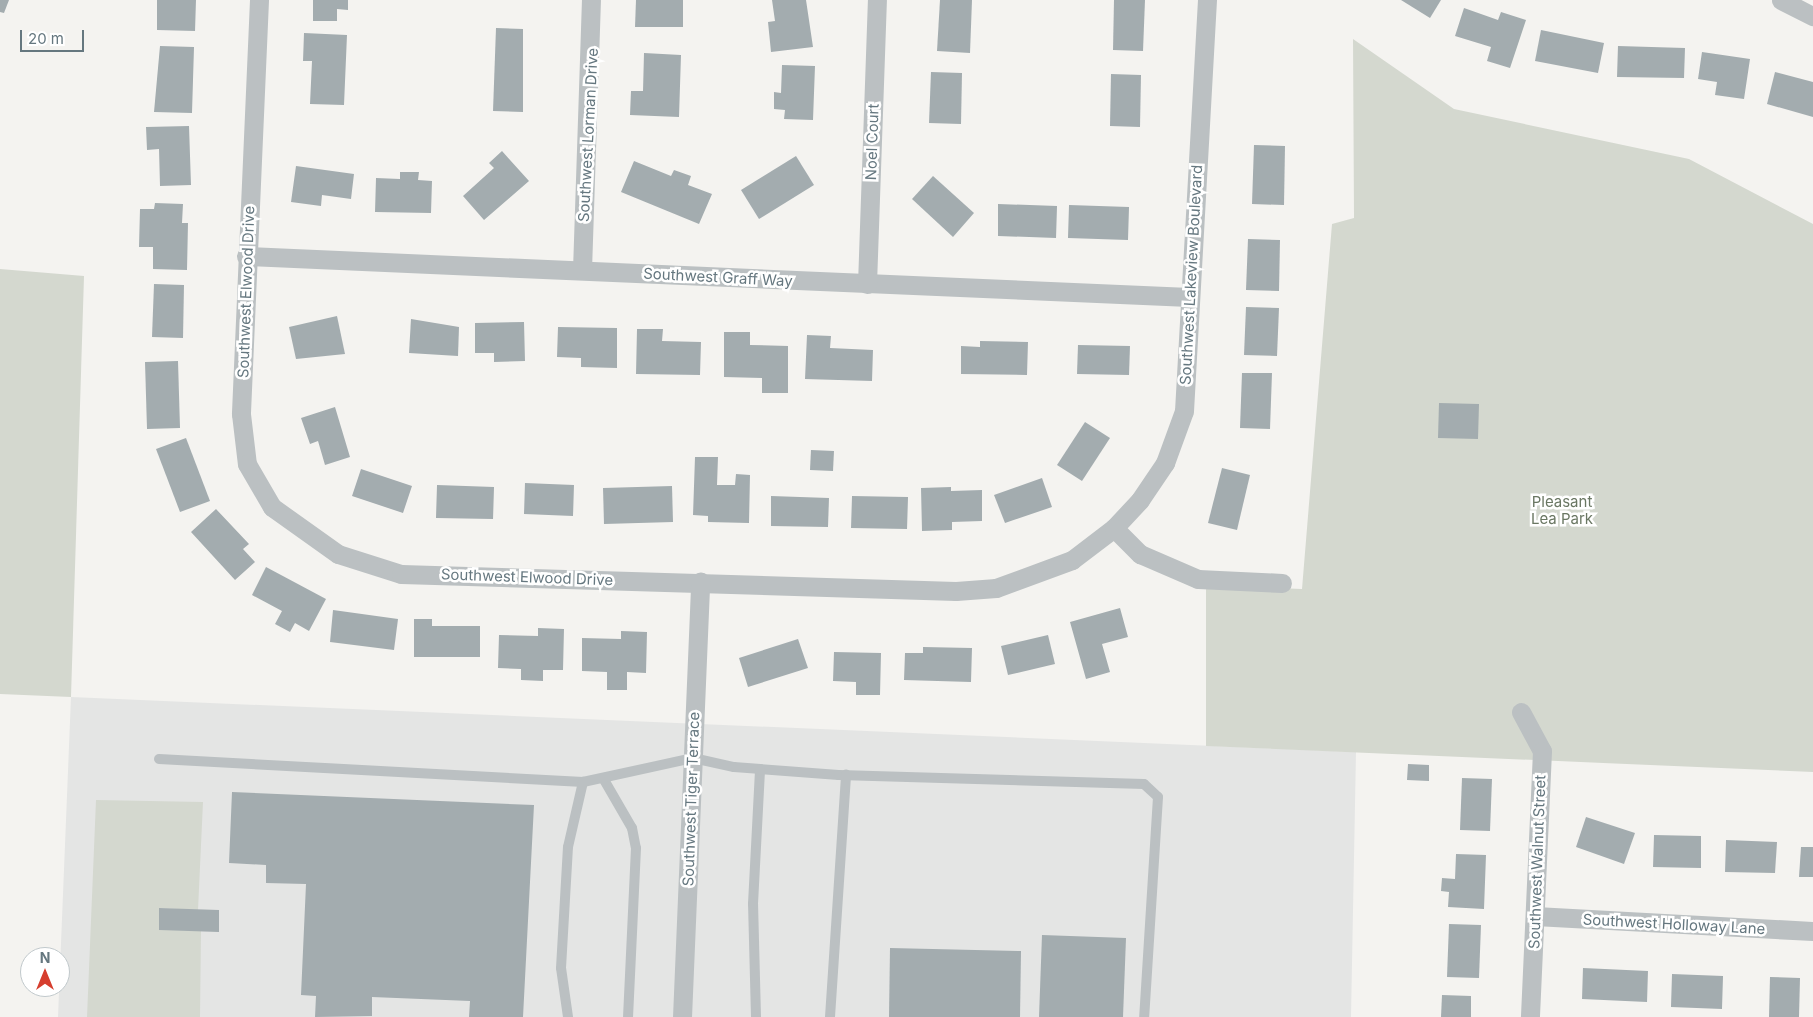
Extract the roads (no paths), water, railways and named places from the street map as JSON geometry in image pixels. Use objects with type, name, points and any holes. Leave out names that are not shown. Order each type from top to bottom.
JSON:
[{"type":"street","name":"Southwest Elwood Drive","points":[[259,0],[246,256],[241,414],[247,464],[272,507],[338,554],[401,574],[700,582],[956,592],[996,588],[1072,560],[1114,528]]},
{"type":"street","name":"Southwest Lorman Drive","points":[[582,270],[591,0]]},
{"type":"street","name":"Noel Court","points":[[867,284],[877,0]]},
{"type":"street","name":"Southwest Lakeview Boulevard","points":[[1114,528],[1140,500],[1165,463],[1184,412],[1206,0]]},
{"type":"street","points":[[1781,0],[1813,16]]},
{"type":"street","name":"Southwest Graff Way","points":[[246,256],[1189,297]]},
{"type":"street","points":[[1114,528],[1140,554],[1190,576],[1282,583]]},
{"type":"street","name":"Southwest Tiger Terrace","points":[[682,1017],[700,582]]},
{"type":"street","name":"Southwest Walnut Street","points":[[1521,712],[1542,751],[1530,1017]]},
{"type":"street","name":"Southwest Holloway Lane","points":[[1536,916],[1813,931]]},
{"type":"lane","points":[[159,758],[583,782],[694,758],[760,769],[846,775],[1144,784],[1158,797],[1144,1017]]},
{"type":"lane","points":[[756,1017],[753,904],[760,769]]},
{"type":"lane","points":[[830,1017],[846,775]]},
{"type":"lane","points":[[603,778],[632,828],[636,848],[628,1017]]},
{"type":"lane","points":[[568,1017],[561,968],[567,866],[583,782]]},
{"type":"park label","name":"Pleasant Lea Park","points":[[1562,510]]}]
